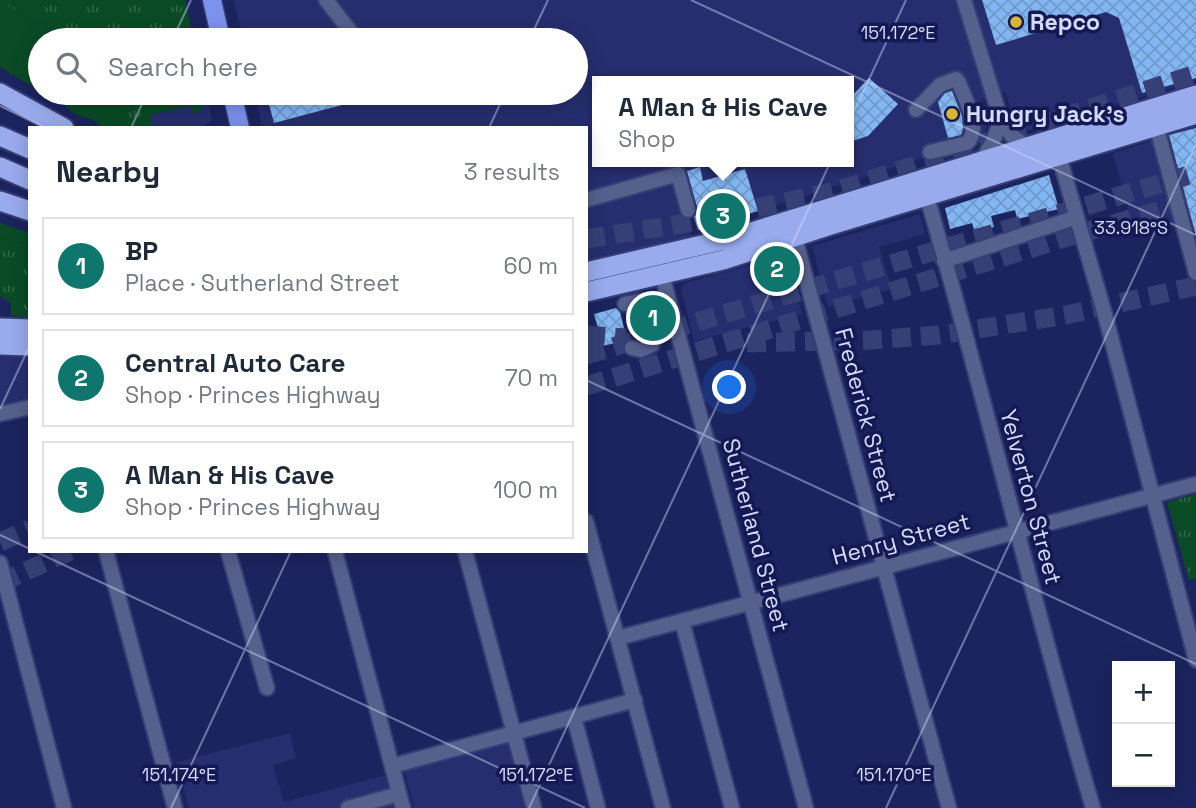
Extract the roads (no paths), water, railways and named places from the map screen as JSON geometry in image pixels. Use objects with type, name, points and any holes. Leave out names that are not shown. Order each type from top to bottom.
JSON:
[{"type":"highway","points":[[0,93],[60,126]]},
{"type":"highway","points":[[588,272],[732,238],[1196,95]]},
{"type":"highway","points":[[588,292],[662,275],[794,238],[1196,114]]},
{"type":"highway","points":[[0,136],[28,148]]},
{"type":"highway","points":[[0,167],[28,179]]},
{"type":"highway","points":[[0,201],[28,210]]},
{"type":"highway","points":[[0,328],[28,328]]},
{"type":"highway","points":[[0,345],[28,346]]},
{"type":"main road","points":[[212,0],[218,28]]},
{"type":"main road","points":[[235,105],[240,126]]},
{"type":"street","points":[[327,0],[347,28]]},
{"type":"street","points":[[964,0],[1001,120],[1012,136],[1029,148]]},
{"type":"street","points":[[916,110],[940,85],[956,79],[959,83],[974,128],[971,139],[967,143],[930,152]]},
{"type":"street","points":[[982,161],[995,139],[1001,120]]},
{"type":"street","points":[[1156,125],[1196,273]]},
{"type":"street","points":[[1059,156],[1196,660]]},
{"type":"street","points":[[588,199],[678,174],[688,210]]},
{"type":"street","name":"Yelverton Street","points":[[927,197],[1044,637],[1093,808]]},
{"type":"street","points":[[944,261],[1077,217]]},
{"type":"street","name":"Frederick Street","points":[[794,238],[949,808]]},
{"type":"street","name":"Sutherland Street","points":[[662,275],[806,808]]},
{"type":"street","points":[[625,304],[641,301],[650,308]]},
{"type":"street","points":[[632,348],[641,350],[652,345],[656,327]]},
{"type":"street","points":[[0,414],[28,407]]},
{"type":"street","name":"Henry Street","points":[[618,638],[1196,484]]},
{"type":"street","points":[[588,528],[663,808]]},
{"type":"street","points":[[107,553],[175,808]]},
{"type":"street","points":[[230,553],[267,688]]},
{"type":"street","points":[[336,553],[401,801],[348,808]]},
{"type":"street","points":[[466,553],[534,808]]},
{"type":"street","points":[[0,563],[64,808]]},
{"type":"street","points":[[682,621],[732,808]]},
{"type":"street","points":[[392,766],[635,700]]},
{"type":"street","points":[[574,717],[598,808]]},
{"type":"tunnel","points":[[588,239],[681,224],[836,191],[1196,74]]},
{"type":"tunnel","points":[[588,354],[1196,173]]},
{"type":"tunnel","points":[[588,385],[1196,200]]},
{"type":"tunnel","points":[[747,343],[871,340],[939,335],[1066,315],[1196,286]]},
{"type":"tunnel","points":[[588,335],[626,338]]},
{"type":"tunnel","points":[[0,542],[28,530]]},
{"type":"tunnel","points":[[0,583],[66,553]]},
{"type":"place","name":"Repco","points":[[1016,22]]},
{"type":"place","name":"Hungry Jack's","points":[[952,114]]},
{"type":"place","name":"A Man & His Cave","points":[[723,216]]},
{"type":"place","name":"Central Auto Care","points":[[777,269]]},
{"type":"place","name":"BP","points":[[653,318]]}]
